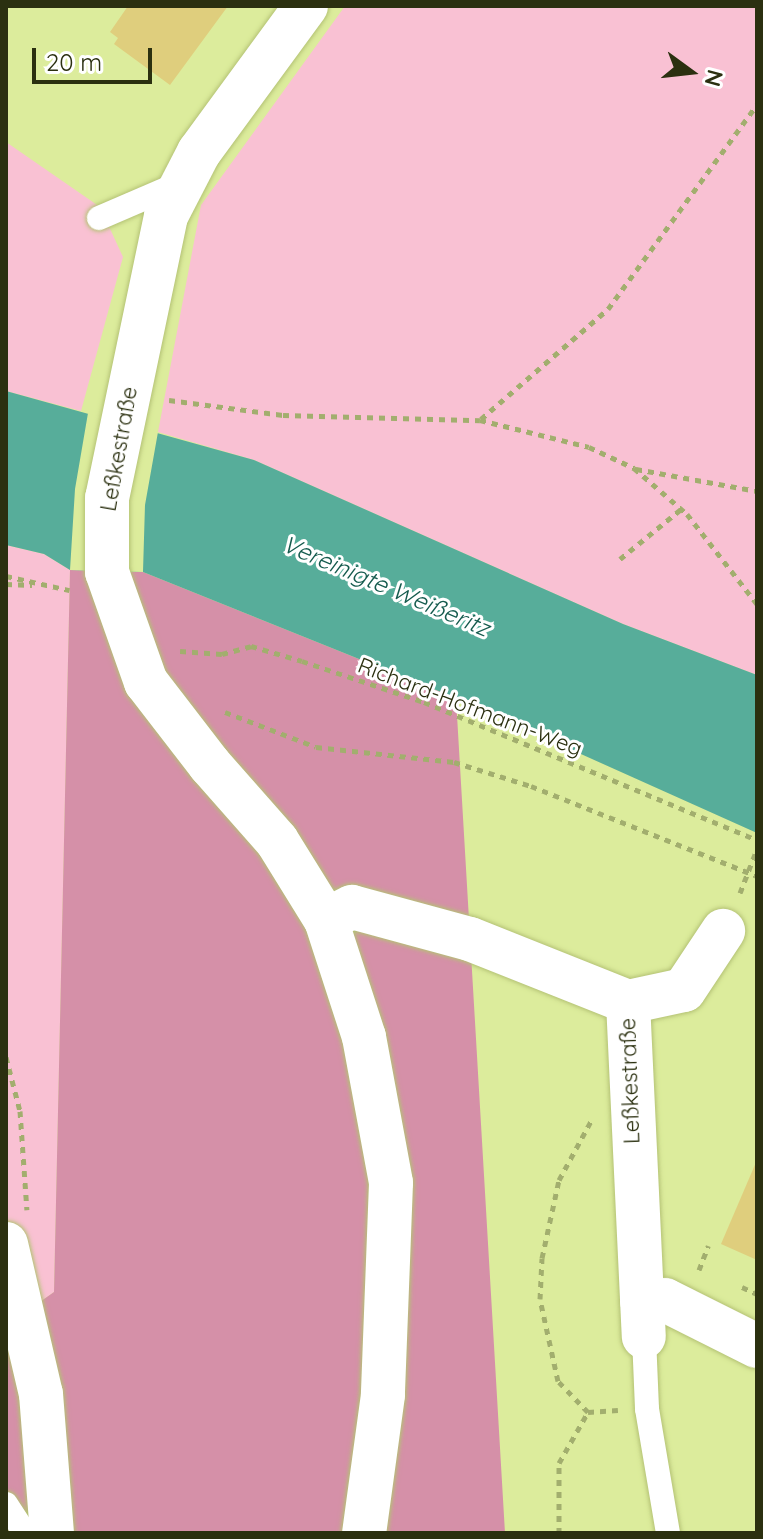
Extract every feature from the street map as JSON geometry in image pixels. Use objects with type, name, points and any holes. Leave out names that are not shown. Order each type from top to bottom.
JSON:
[{"type":"street","name":"Leßkestraße","points":[[306,6],[178,184],[166,216],[107,498],[94,582],[146,682],[210,765],[277,841],[326,920],[364,1037],[391,1183],[383,1395],[364,1533]]},
{"type":"street","name":"Leßkestraße","points":[[326,920],[352,907],[470,939],[628,1002],[643,1319]]},
{"type":"street","points":[[628,1002],[684,990],[723,931]]},
{"type":"street","points":[[17,1232],[41,1394],[52,1533]]},
{"type":"street","points":[[643,1319],[665,1300],[757,1346]]},
{"type":"lane","points":[[99,218],[178,184]]},
{"type":"lane","points":[[643,1319],[647,1409],[668,1533]]},
{"type":"lane","points":[[6,1504],[25,1533]]},
{"type":"path","points":[[480,420],[608,309],[757,105]]},
{"type":"path","points":[[125,407],[480,420],[533,429],[634,468],[757,491]]},
{"type":"path","points":[[634,468],[681,509],[757,604]]},
{"type":"path","points":[[620,559],[681,509]]},
{"type":"path","points":[[6,576],[41,586]]},
{"type":"path","points":[[6,584],[41,586],[94,582]]},
{"type":"path","name":"Richard-Hofmann-Weg","points":[[164,650],[222,654],[251,646],[302,661],[424,702],[757,840]]},
{"type":"path","points":[[216,708],[316,747],[454,762],[531,786],[757,876]]},
{"type":"path","points":[[6,1057],[20,1111],[17,1232]]},
{"type":"path","points":[[631,1096],[597,1111],[559,1180],[542,1258],[540,1299],[558,1381],[588,1412],[647,1409]]},
{"type":"path","points":[[708,1246],[698,1269],[713,1275]]},
{"type":"path","points":[[727,1281],[757,1294]]},
{"type":"path","points":[[559,1533],[559,1463],[588,1412]]},
{"type":"shaded area","points":[[345,6],[757,6],[757,675],[623,624],[254,460],[158,432],[201,205]]},
{"type":"shaded area","points":[[6,142],[100,207],[123,257],[81,411],[6,391]]},
{"type":"shaded area","points":[[6,545],[44,554],[70,570],[54,1292],[6,1326]]},
{"type":"shaded area","points":[[70,570],[143,572],[456,698],[505,1533],[6,1533],[6,1326],[54,1292]]},
{"type":"water","name":"Vereinigte Weißeritz","points":[[6,391],[254,460],[623,624],[757,675],[757,833],[456,698],[143,572],[70,570],[44,554],[6,545]]},
{"type":"pier","points":[[88,413],[158,432],[145,505],[143,572],[70,570],[75,489]]},
{"type":"building","points":[[128,6],[228,6],[170,85],[114,44],[118,38],[110,32]]},
{"type":"building","points":[[757,1160],[757,1260],[721,1244]]}]
